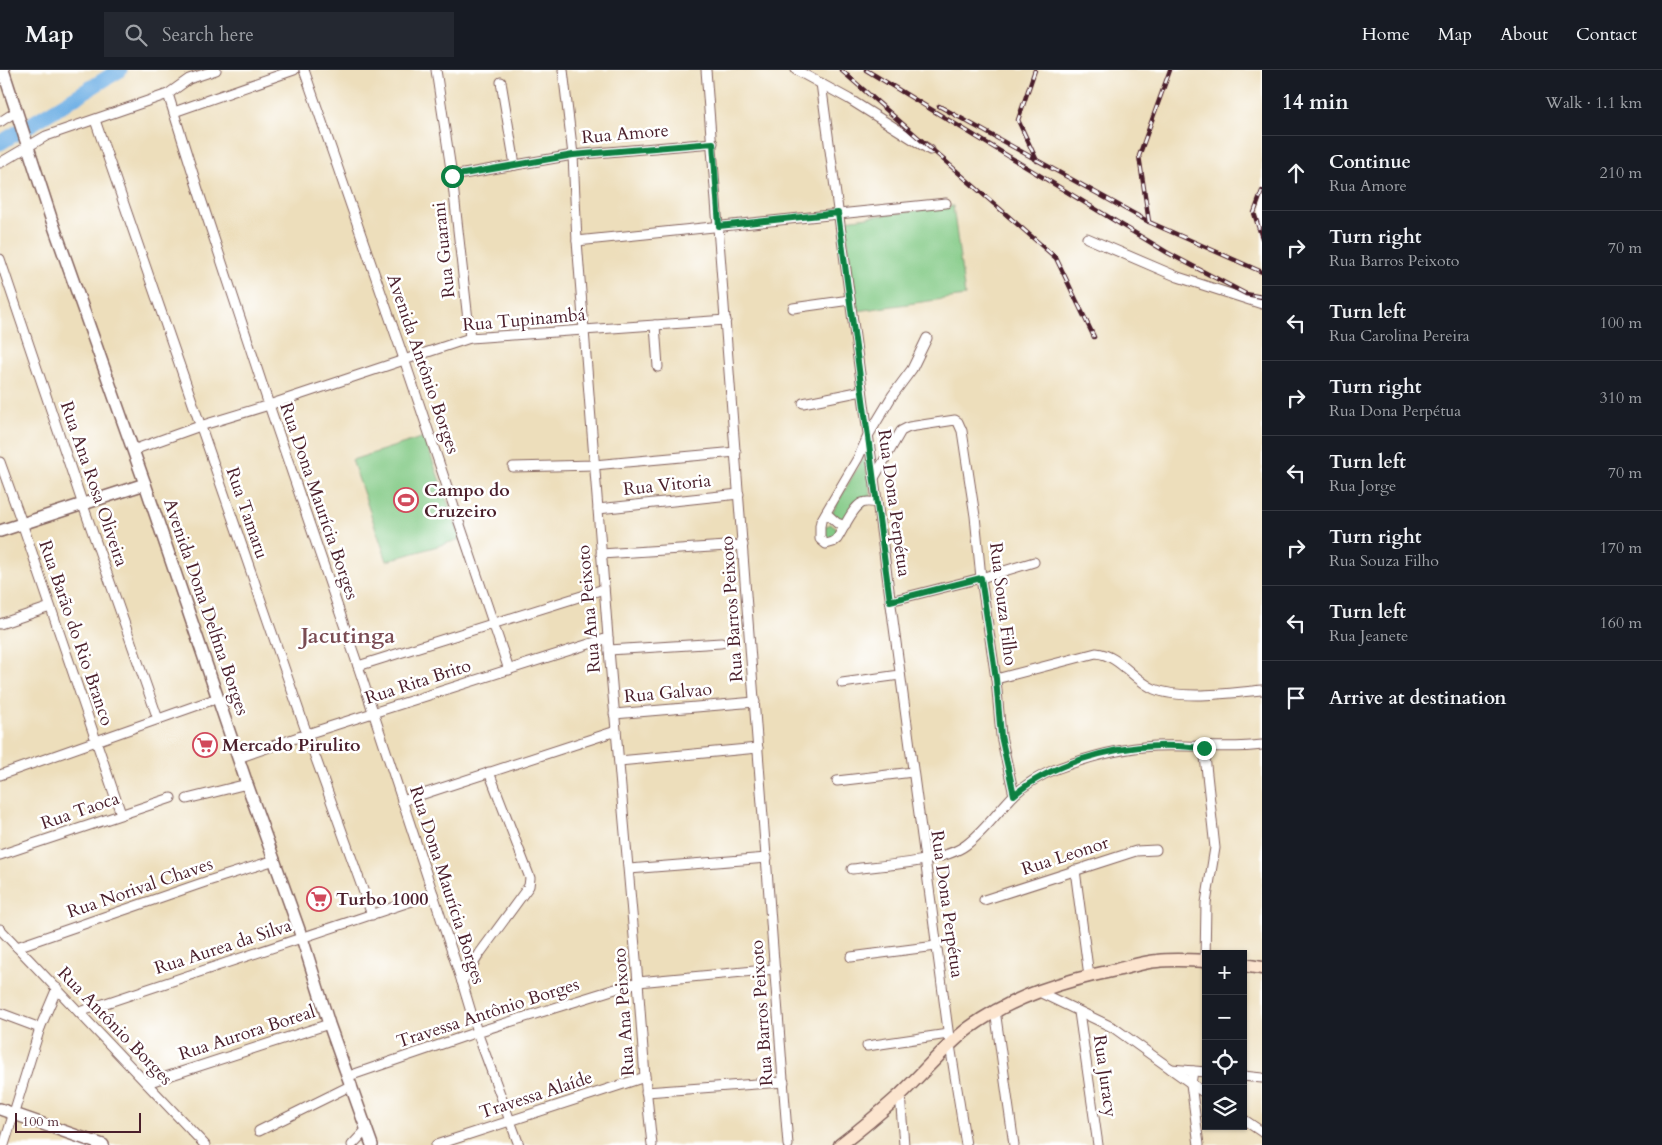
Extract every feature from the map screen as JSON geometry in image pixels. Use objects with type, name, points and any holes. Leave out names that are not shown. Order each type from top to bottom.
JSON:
[{"type":"main road","points":[[840,1145],[900,1094],[949,1040],[995,1010],[1037,991],[1089,976],[1155,961],[1202,961]]},
{"type":"main road","points":[[1247,966],[1262,968]]},
{"type":"street","name":"Avenida Dona Delfina Borges","points":[[3,70],[28,142],[51,218],[145,484],[372,1145]]},
{"type":"street","points":[[0,163],[28,142],[168,94],[189,79],[216,70]]},
{"type":"street","points":[[174,112],[294,70]]},
{"type":"street","name":"Avenida Antônio Borges","points":[[304,70],[509,670]]},
{"type":"street","name":"Rua Guarani","points":[[436,70],[452,176],[470,338]]},
{"type":"street","name":"Rua Ana Peixoto","points":[[563,70],[573,155],[577,241],[608,650],[629,869],[646,1092],[652,1145]]},
{"type":"street","name":"Rua Barros Peixoto","points":[[706,70],[788,1145]]},
{"type":"street","points":[[796,70],[849,99],[930,150]]},
{"type":"street","points":[[501,82],[516,164]]},
{"type":"street","name":"Rua Dona Perpétua","points":[[821,83],[936,946],[966,1145]]},
{"type":"street","name":"Rua Dona Maurícia Borges","points":[[168,94],[200,196],[358,666],[477,1032],[519,1145]]},
{"type":"street","points":[[0,122],[18,115]]},
{"type":"street","name":"Rua Tamaru","points":[[95,120],[306,734],[372,915]]},
{"type":"street","name":"Rua Amore","points":[[452,176],[573,155],[713,143]]},
{"type":"street","points":[[577,241],[946,202]]},
{"type":"street","points":[[1087,238],[1178,277],[1262,304]]},
{"type":"street","name":"Rua Ana Rosa Oliveira","points":[[0,259],[158,719]]},
{"type":"street","points":[[793,308],[850,300]]},
{"type":"street","name":"Rua Tupinambá","points":[[133,450],[200,426],[470,338],[726,320]]},
{"type":"street","points":[[655,325],[658,367]]},
{"type":"street","points":[[877,503],[868,502],[860,504],[837,539],[826,544],[822,542],[820,539],[820,526],[826,513],[858,458],[868,436],[892,396],[912,369],[927,338]]},
{"type":"street","points":[[803,403],[862,391]]},
{"type":"street","name":"Rua Souza Filho","points":[[874,478],[901,431],[909,427],[954,420],[958,422],[962,431],[969,469],[981,578],[996,679],[1001,736],[1014,795]]},
{"type":"street","points":[[513,468],[594,465],[736,452]]},
{"type":"street","name":"Rua Barão do Rio Branco","points":[[0,462],[120,814]]},
{"type":"street","points":[[0,531],[145,484]]},
{"type":"street","name":"Rua Vitoria","points":[[598,509],[739,494]]},
{"type":"street","points":[[826,513],[845,526]]},
{"type":"street","points":[[601,554],[743,545]]},
{"type":"street","points":[[890,601],[981,578],[1034,562]]},
{"type":"street","points":[[358,666],[604,589]]},
{"type":"street","points":[[0,624],[50,607]]},
{"type":"street","name":"Rua Rita Brito","points":[[238,758],[306,734],[608,638]]},
{"type":"street","points":[[608,650],[721,642]]},
{"type":"street","points":[[996,679],[1096,653],[1110,656],[1140,681],[1156,690],[1190,694],[1262,690]]},
{"type":"street","points":[[842,683],[900,675]]},
{"type":"street","points":[[0,774],[218,698]]},
{"type":"street","name":"Rua Galvao","points":[[614,714],[755,702]]},
{"type":"street","points":[[402,801],[616,731]]},
{"type":"street","points":[[852,869],[925,859],[955,851],[965,846],[1026,785],[1054,770],[1103,753],[1158,746],[1204,748],[1262,745]]},
{"type":"street","points":[[1245,747],[1262,752]]},
{"type":"street","points":[[619,762],[758,748]]},
{"type":"street","points":[[1204,748],[1214,848],[1206,903],[1205,950]]},
{"type":"street","points":[[462,982],[480,953],[530,886],[530,878],[489,772]]},
{"type":"street","points":[[837,781],[913,772]]},
{"type":"street","points":[[187,799],[247,784]]},
{"type":"street","name":"Rua Taoca","points":[[0,855],[172,798]]},
{"type":"street","name":"Rua Leonor","points":[[984,900],[1136,851],[1156,850]]},
{"type":"street","points":[[629,869],[767,858]]},
{"type":"street","name":"Rua Norival Chaves","points":[[17,947],[208,881],[275,860]]},
{"type":"street","points":[[1075,870],[1089,976]]},
{"type":"street","name":"Rua Aurea da Silva","points":[[79,1012],[433,894]]},
{"type":"street","name":"Rua Antônio Borges","points":[[0,929],[205,1145]]},
{"type":"street","points":[[851,958],[936,946]]},
{"type":"street","name":"Travessa Antônio Borges","points":[[350,1081],[477,1032],[638,982],[775,969]]},
{"type":"street","points":[[4,1145],[40,1028],[57,988]]},
{"type":"street","points":[[1037,991],[1114,1028],[1202,1091]]},
{"type":"street","points":[[995,1010],[1014,1145]]},
{"type":"street","name":"Rua Juracy","points":[[1079,1012],[1098,1145]]},
{"type":"street","points":[[0,1013],[40,1028]]},
{"type":"street","name":"Rua Aurora Boreal","points":[[147,1083],[329,1024]]},
{"type":"street","points":[[868,1046],[949,1040]]},
{"type":"street","points":[[1168,1068],[1202,1072]]},
{"type":"street","points":[[1193,1071],[1191,1084],[1199,1145]]},
{"type":"street","points":[[1247,1076],[1262,1078]]},
{"type":"street","name":"Travessa Alaíde","points":[[436,1145],[645,1077]]},
{"type":"street","points":[[259,1131],[350,1081]]},
{"type":"street","points":[[646,1092],[784,1082]]},
{"type":"street","points":[[900,1094],[904,1145]]},
{"type":"street","points":[[0,1109],[103,1145]]},
{"type":"street","points":[[1247,1122],[1262,1132]]},
{"type":"street","points":[[352,1145],[367,1129]]},
{"type":"green space","points":[[953,206],[965,296],[857,311],[845,220]]},
{"type":"green space","name":"Campo do Cruzeiro","points":[[424,437],[461,539],[387,561],[352,460]]},
{"type":"green space","points":[[864,456],[872,500],[842,522],[832,513]]},
{"type":"green space","points":[[831,524],[836,527],[838,534],[828,540],[824,537],[824,527]]},
{"type":"waterway","points":[[0,143],[120,70]]},
{"type":"railway","points":[[841,70],[1056,258],[1094,337]]},
{"type":"railway","points":[[866,70],[1168,253],[1246,294],[1262,297]]},
{"type":"railway","points":[[1035,70],[1018,120],[1037,161]]},
{"type":"railway","points":[[1149,222],[1139,156],[1170,70]]},
{"type":"railway","points":[[939,106],[1149,222],[1262,272]]},
{"type":"railway","points":[[1262,191],[1254,213],[1262,238]]},
{"type":"place","name":"Campo do Cruzeiro","points":[[406,500]]},
{"type":"place","name":"Mercado Pirulito","points":[[205,745]]},
{"type":"place","name":"Turbo 1000","points":[[319,899]]},
{"type":"district","name":"Jacutinga","points":[[348,636]]},
{"type":"route","points":[[452,176],[573,155],[713,143],[719,226],[838,213],[890,601],[981,578],[996,679],[1001,736],[1014,795],[1026,785],[1054,770],[1103,753],[1158,746],[1204,748]]}]
